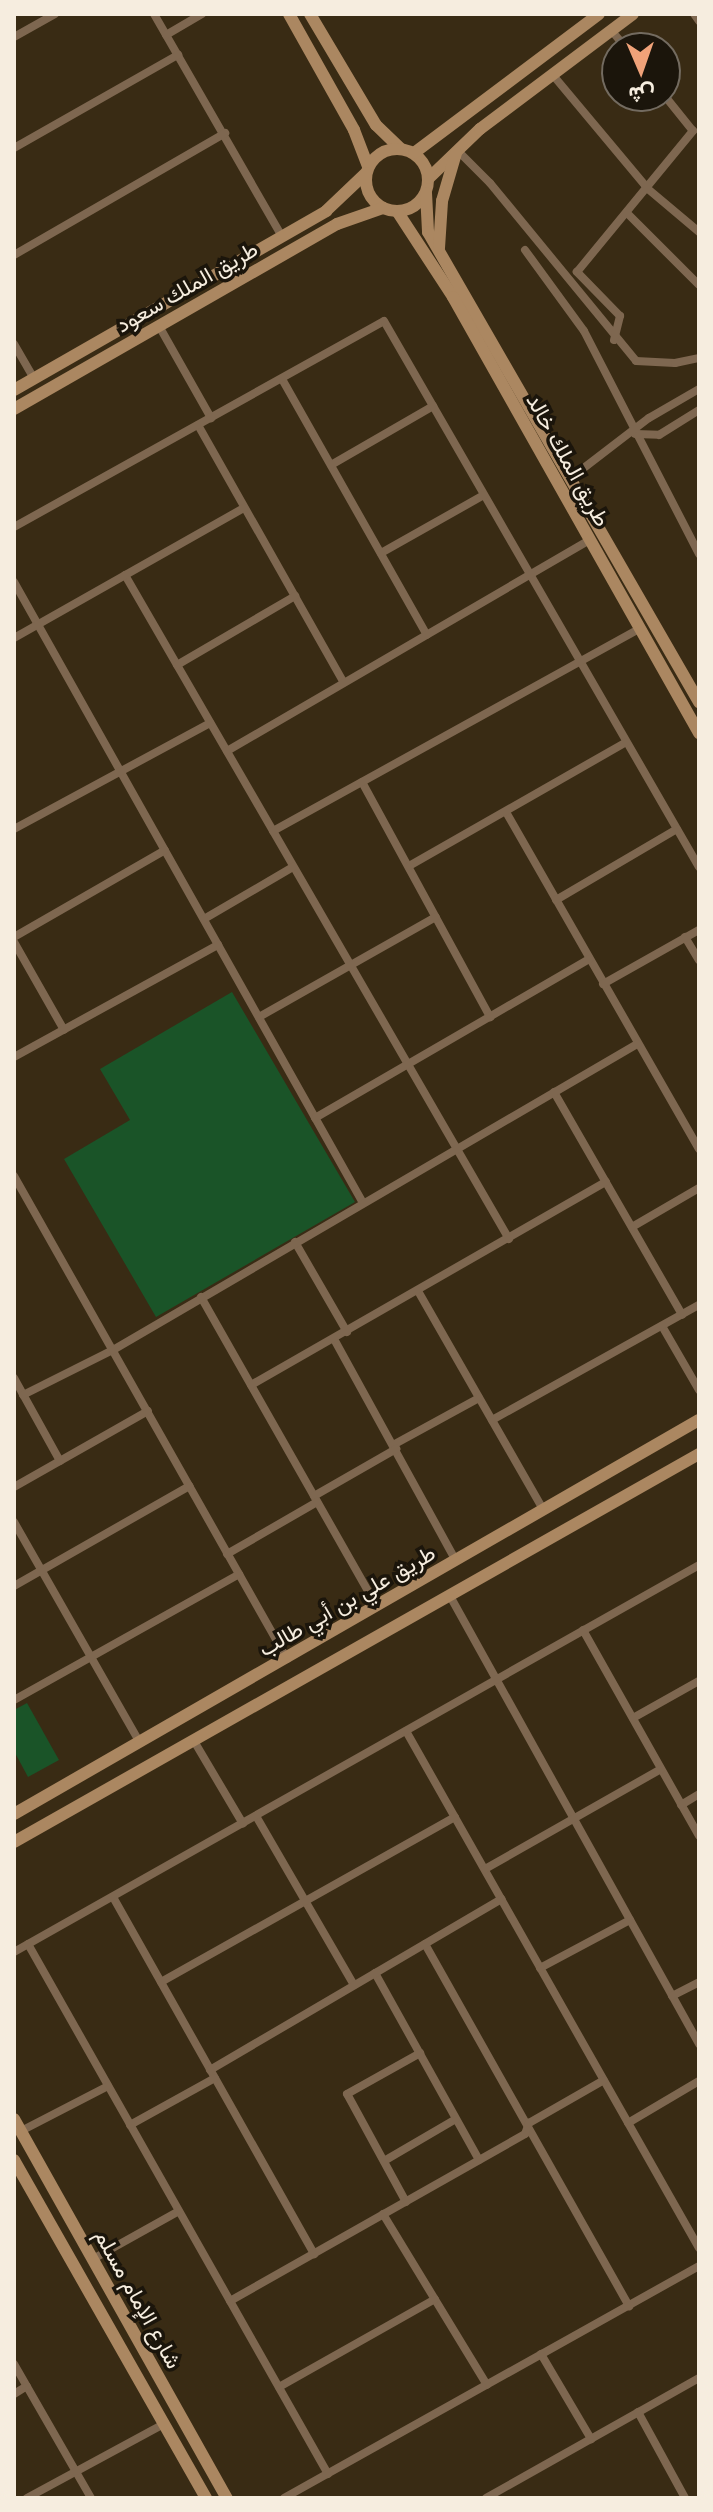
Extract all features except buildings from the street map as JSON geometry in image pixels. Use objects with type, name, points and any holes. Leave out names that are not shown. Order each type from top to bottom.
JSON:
[{"type":"main road","points":[[289,14],[354,130],[367,169],[368,193],[383,208],[397,211],[419,203],[426,193]]},
{"type":"main road","points":[[310,14],[376,125],[400,148],[414,153],[429,178]]},
{"type":"main road","points":[[414,153],[599,14]]},
{"type":"main road","points":[[414,238],[418,228],[428,232],[426,193],[429,178],[457,150],[633,14]]},
{"type":"main road","points":[[367,169],[381,152],[400,148]]},
{"type":"main road","points":[[439,248],[442,201],[457,150]]},
{"type":"main road","name":"طريق الملك سعود","points":[[14,390],[326,211],[367,169]]},
{"type":"main road","name":"طريق الملك سعود","points":[[14,409],[337,224],[383,208]]},
{"type":"main road","name":"طريق الملك خالد","points":[[397,211],[453,297],[699,733]]},
{"type":"main road","name":"طريق الملك خالد","points":[[428,232],[699,702]]},
{"type":"main road","name":"طريق علي بن أبي طالب","points":[[14,1814],[377,1608],[699,1420]]},
{"type":"main road","name":"طريق علي بن أبي طالب","points":[[14,1842],[699,1454]]},
{"type":"main road","name":"شارع الإمام مسلم","points":[[14,2119],[227,2498]]},
{"type":"main road","name":"شارع الإمام مسلم","points":[[14,2160],[18,2177],[206,2498]]},
{"type":"street","points":[[14,37],[55,14]]},
{"type":"street","points":[[154,14],[281,235]]},
{"type":"street","points":[[166,35],[202,14]]},
{"type":"street","points":[[694,14],[699,21]]},
{"type":"street","points":[[14,148],[178,55]]},
{"type":"street","points":[[552,74],[648,189],[699,232]]},
{"type":"street","points":[[614,340],[620,316],[577,272],[629,215],[693,131],[678,112]]},
{"type":"street","points":[[14,255],[225,133]]},
{"type":"street","points":[[457,150],[490,183],[614,340],[636,361],[699,358]]},
{"type":"street","points":[[629,215],[699,285]]},
{"type":"street","points":[[525,250],[584,331],[699,554]]},
{"type":"street","points":[[14,527],[384,321],[699,867]]},
{"type":"street","points":[[159,326],[211,418]]},
{"type":"street","points":[[14,344],[34,378]]},
{"type":"street","points":[[282,379],[427,635]]},
{"type":"street","points":[[572,477],[635,434],[649,418],[699,389]]},
{"type":"street","points":[[331,465],[433,406]]},
{"type":"street","points":[[635,434],[659,435],[699,410]]},
{"type":"street","points":[[198,425],[344,683]]},
{"type":"street","points":[[381,553],[484,495]]},
{"type":"street","points":[[14,638],[244,508]]},
{"type":"street","points":[[227,751],[590,540]]},
{"type":"street","points":[[125,575],[509,1239]]},
{"type":"street","points":[[14,582],[362,1201]]},
{"type":"street","points":[[177,665],[295,596]]},
{"type":"street","points":[[273,831],[640,628]]},
{"type":"street","points":[[14,829],[210,723]]},
{"type":"street","points":[[409,866],[626,742]]},
{"type":"street","points":[[362,782],[490,1017]]},
{"type":"street","points":[[506,812],[699,1149]]},
{"type":"street","points":[[556,900],[677,829]]},
{"type":"street","points":[[64,1030],[14,939],[165,850]]},
{"type":"street","points":[[204,919],[293,867]]},
{"type":"street","points":[[259,1017],[436,917]]},
{"type":"street","points":[[603,984],[699,930]]},
{"type":"street","points":[[685,937],[699,960]]},
{"type":"street","points":[[14,1057],[218,945]]},
{"type":"street","points":[[315,1118],[589,959]]},
{"type":"street","points":[[23,1395],[113,1350],[362,1201],[637,1044]]},
{"type":"street","points":[[554,1092],[682,1315]]},
{"type":"street","points":[[14,1176],[287,1659]]},
{"type":"street","points":[[251,1385],[606,1182]]},
{"type":"street","points":[[632,1227],[699,1188]]},
{"type":"street","points":[[295,1242],[347,1332]]},
{"type":"street","points":[[418,1291],[543,1509]]},
{"type":"street","points":[[201,1297],[377,1608]]},
{"type":"street","points":[[492,1420],[699,1305]]},
{"type":"street","points":[[662,1326],[699,1390]]},
{"type":"street","points":[[334,1339],[456,1561]]},
{"type":"street","points":[[14,1378],[60,1461]]},
{"type":"street","points":[[227,1554],[394,1447],[479,1398]]},
{"type":"street","points":[[14,1487],[148,1411]]},
{"type":"street","points":[[14,1586],[189,1486]]},
{"type":"street","points":[[14,1522],[140,1743]]},
{"type":"street","points":[[14,1952],[699,1565]]},
{"type":"street","points":[[14,1700],[239,1574]]},
{"type":"street","points":[[450,1596],[699,2044]]},
{"type":"street","points":[[583,1630],[699,1836]]},
{"type":"street","points":[[633,1718],[699,1681]]},
{"type":"street","points":[[406,1731],[699,2248]]},
{"type":"street","points":[[194,1741],[243,1824]]},
{"type":"street","points":[[485,1869],[661,1769]]},
{"type":"street","points":[[681,1805],[699,1794]]},
{"type":"street","points":[[256,1816],[354,1985]]},
{"type":"street","points":[[161,1982],[455,1817]]},
{"type":"street","points":[[113,1897],[314,2254]]},
{"type":"street","points":[[130,2125],[354,1985],[501,1899]]},
{"type":"street","points":[[540,1968],[630,1920]]},
{"type":"street","points":[[28,1944],[328,2474]]},
{"type":"street","points":[[425,1944],[629,2306]]},
{"type":"street","points":[[375,1973],[479,2160]]},
{"type":"street","points":[[672,1996],[699,1982]]},
{"type":"street","points":[[406,2202],[347,2094],[420,2053]]},
{"type":"street","points":[[230,2301],[479,2160],[527,2129],[529,2123],[604,2080]]},
{"type":"street","points":[[628,2123],[699,2081]]},
{"type":"street","points":[[21,2131],[108,2086]]},
{"type":"street","points":[[384,2161],[456,2119]]},
{"type":"street","points":[[93,2259],[179,2211]]},
{"type":"street","points":[[383,2214],[487,2385]]},
{"type":"street","points":[[284,2498],[699,2266]]},
{"type":"street","points":[[279,2387],[435,2299]]},
{"type":"street","points":[[541,2354],[591,2439]]},
{"type":"street","points":[[14,2364],[91,2498]]},
{"type":"street","points":[[486,2498],[699,2378]]},
{"type":"street","points":[[14,2394],[27,2386]]},
{"type":"street","points":[[638,2412],[685,2498]]},
{"type":"street","points":[[27,2498],[164,2424]]},
{"type":"green space","points":[[232,992],[355,1202],[156,1317],[64,1159],[130,1120],[100,1069]]},
{"type":"green space","points":[[27,1703],[59,1760],[28,1777],[14,1751],[14,1710]]}]
